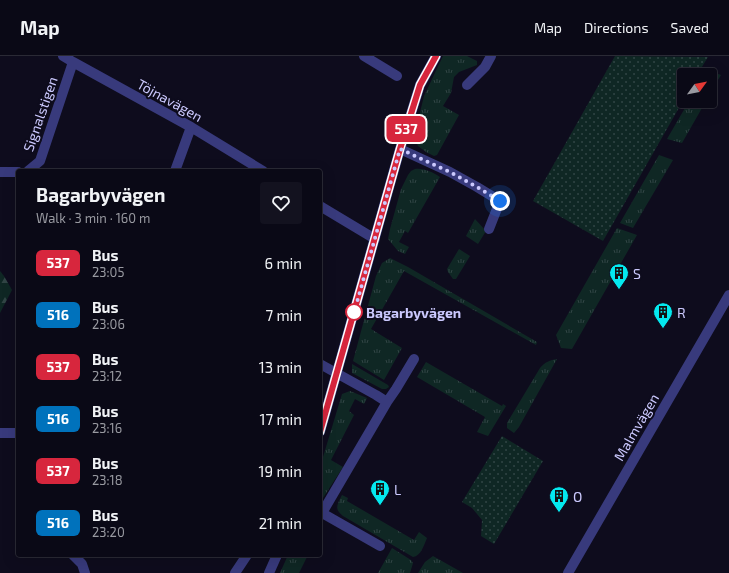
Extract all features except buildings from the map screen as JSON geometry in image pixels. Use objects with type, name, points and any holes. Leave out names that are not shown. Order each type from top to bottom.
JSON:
[{"type":"street","name":"Töjnavägen","points":[[63,56],[191,127],[260,169]]},
{"type":"street","points":[[364,56],[397,76]]},
{"type":"street","points":[[322,425],[400,149],[420,85],[436,56]]},
{"type":"street","points":[[467,85],[485,67],[491,56]]},
{"type":"street","name":"Signalstigen","points":[[30,169],[40,161],[73,62]]},
{"type":"street","points":[[176,169],[191,127]]},
{"type":"street","points":[[400,149],[450,172],[500,201],[489,229]]},
{"type":"street","points":[[0,172],[16,172]]},
{"type":"street","points":[[322,207],[375,239]]},
{"type":"street","name":"Malmvägen","points":[[568,573],[729,295]]},
{"type":"street","points":[[380,546],[322,513],[414,359]]},
{"type":"street","points":[[322,365],[387,402]]},
{"type":"street","points":[[0,433],[16,432]]},
{"type":"street","points":[[75,557],[82,564],[85,573]]},
{"type":"street","points":[[236,573],[246,557]]},
{"type":"street","points":[[269,573],[276,557]]},
{"type":"green space","points":[[443,56],[467,56],[477,61],[477,65],[459,72],[454,77],[451,93],[443,106],[459,115],[437,155],[434,156],[418,146],[415,139],[415,133],[424,96]]},
{"type":"green space","points":[[615,56],[708,57],[701,68],[677,68],[677,108],[679,108],[603,241],[533,201]]},
{"type":"green space","points":[[717,74],[721,75],[717,82]]},
{"type":"green space","points":[[685,108],[702,108],[682,143],[667,139]]},
{"type":"green space","points":[[659,155],[673,160],[633,228],[620,223]]},
{"type":"green space","points":[[415,169],[422,169],[440,177],[408,233],[405,231],[399,242],[409,247],[405,254],[398,251],[388,239],[401,189],[408,175]]},
{"type":"green space","points":[[475,219],[486,231],[478,244],[466,236]]},
{"type":"green space","points":[[617,228],[637,235],[572,349],[561,348],[556,335]]},
{"type":"green space","points":[[459,249],[470,256],[456,279],[453,279],[447,269]]},
{"type":"green space","points":[[390,258],[537,342],[536,345],[404,271],[371,329],[402,348],[384,380],[353,361],[376,276],[382,263]]},
{"type":"green space","points":[[0,271],[12,290],[0,313]]},
{"type":"green space","points":[[557,359],[519,427],[514,433],[507,428],[507,423],[540,368],[544,364]]},
{"type":"green space","points":[[426,362],[502,406],[503,404],[506,406],[488,436],[477,432],[485,417],[417,377]]},
{"type":"green space","points":[[352,364],[389,387],[382,389],[352,373]]},
{"type":"green space","points":[[350,391],[367,398],[364,404],[355,399],[349,411],[354,415],[331,460],[343,467],[322,498],[322,460],[342,394]]},
{"type":"green space","points":[[502,436],[543,461],[494,544],[481,536],[482,520],[472,508],[462,502]]},
{"type":"green space","points":[[342,495],[348,498],[347,501],[414,540],[419,532],[427,538],[418,555],[413,557],[343,516],[337,509]]},
{"type":"green space","points":[[392,548],[411,560],[413,563],[410,573],[378,573]]},
{"type":"green space","points":[[433,556],[463,573],[418,573],[425,562]]},
{"type":"green space","points":[[287,557],[307,557],[299,573],[280,573]]},
{"type":"bus line","name":"537","points":[[322,425],[400,149],[420,85],[436,56]]},
{"type":"place","name":"S","points":[[619,290]]},
{"type":"place","name":"Bagarbyvägen","points":[[354,312]]},
{"type":"place","name":"R","points":[[663,329]]},
{"type":"place","name":"L","points":[[380,506]]},
{"type":"place","name":"O","points":[[559,513]]},
{"type":"route","points":[[354,312],[400,149],[450,172],[500,201]]}]
